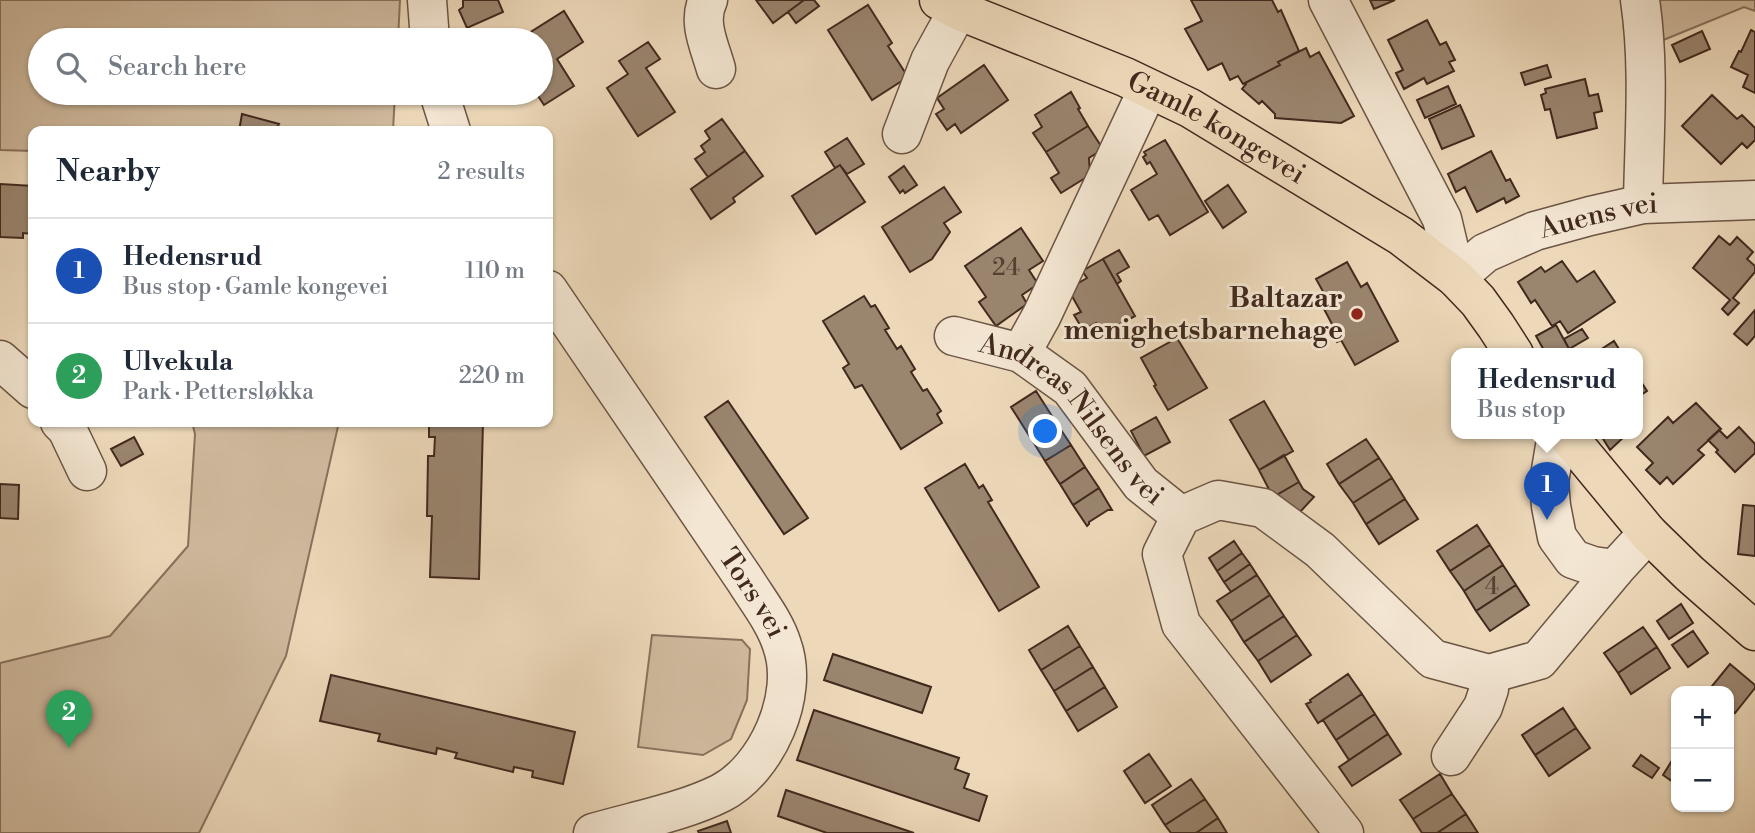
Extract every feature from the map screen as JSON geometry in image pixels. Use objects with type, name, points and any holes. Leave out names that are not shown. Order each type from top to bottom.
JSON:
[{"type":"main road","name":"Gamle kongevei","points":[[949,5],[1106,69],[1190,108],[1334,195],[1401,236],[1456,278],[1478,301],[1510,348]]},
{"type":"main road","points":[[1570,439],[1648,533],[1755,631]]},
{"type":"street","points":[[427,0],[429,28]]},
{"type":"street","points":[[708,0],[704,7],[704,23],[716,69]]},
{"type":"street","name":"Gamle kongevei","points":[[1328,0],[1442,219],[1456,278]]},
{"type":"street","points":[[1640,0],[1645,85],[1643,204]]},
{"type":"street","name":"Gamle kongevei","points":[[902,134],[949,5]]},
{"type":"street","points":[[1021,353],[1042,315],[1148,89]]},
{"type":"street","points":[[443,105],[450,126]]},
{"type":"street","name":"Auens vei","points":[[1456,278],[1485,253],[1535,231],[1643,204],[1755,200]]},
{"type":"street","name":"Tors vei","points":[[553,297],[772,622],[783,645],[786,663],[786,684],[778,723],[770,741],[749,771],[723,792],[708,799],[593,833]]},
{"type":"street","name":"Andreas Nilsens vei","points":[[954,336],[1021,353],[1070,388],[1142,484],[1181,516]]},
{"type":"street","points":[[0,360],[28,385]]},
{"type":"street","points":[[64,427],[87,471]]},
{"type":"street","points":[[1556,439],[1549,482],[1557,537],[1573,559],[1593,566],[1615,569]]},
{"type":"street","name":"Andreas Nilsens vei","points":[[1345,833],[1181,624],[1162,554],[1181,516],[1218,500],[1263,508],[1320,550],[1433,659],[1489,674]]},
{"type":"street","points":[[1451,756],[1483,707],[1489,688],[1489,674],[1539,660],[1648,533]]},
{"type":"shaded area","points":[[0,0],[400,0],[399,28],[28,28],[28,105],[394,105],[393,126],[28,126],[28,151],[0,150]]},
{"type":"shaded area","points":[[1650,0],[1755,0],[1755,11],[1744,7],[1656,43]]},
{"type":"shaded area","points":[[193,427],[338,427],[286,656],[199,833],[0,833],[0,663],[110,636],[188,546]]},
{"type":"shaded area","points":[[652,635],[742,640],[750,649],[747,700],[731,739],[703,755],[638,747]]},
{"type":"building","points":[[463,0],[498,0],[503,12],[467,28],[459,10],[463,7]]},
{"type":"building","points":[[756,0],[804,0],[773,23]]},
{"type":"building","points":[[804,0],[814,0],[819,6],[796,23],[788,12]]},
{"type":"building","points":[[1191,0],[1272,0],[1278,12],[1281,10],[1299,51],[1278,62],[1280,65],[1243,84],[1238,76],[1230,80],[1222,63],[1208,70],[1185,29],[1202,21]]},
{"type":"building","points":[[1370,0],[1395,0],[1374,9]]},
{"type":"building","points":[[868,5],[892,43],[888,46],[908,77],[872,100],[828,30]]},
{"type":"building","points":[[564,11],[583,42],[557,59],[574,86],[553,99],[553,28],[537,28]]},
{"type":"building","points":[[1427,20],[1440,45],[1446,42],[1455,60],[1449,62],[1454,71],[1427,84],[1424,78],[1404,89],[1396,73],[1403,70],[1388,40]]},
{"type":"building","points":[[1751,30],[1755,32],[1755,93],[1743,87],[1748,75],[1731,67]]},
{"type":"building","points":[[1702,31],[1710,49],[1680,62],[1672,45]]},
{"type":"building","points":[[648,42],[660,59],[646,68],[675,112],[638,136],[607,88],[628,74],[619,61]]},
{"type":"building","points":[[1306,48],[1310,57],[1319,52],[1354,116],[1341,123],[1275,118],[1275,114],[1262,101],[1259,104],[1242,89],[1245,83]]},
{"type":"building","points":[[984,65],[1008,100],[961,133],[955,124],[947,130],[936,114],[944,109],[937,98]]},
{"type":"building","points":[[1547,65],[1551,77],[1525,85],[1521,73]]},
{"type":"building","points":[[1585,79],[1589,96],[1598,94],[1602,111],[1594,113],[1597,128],[1557,138],[1550,109],[1545,110],[1541,95],[1546,93],[1545,89]]},
{"type":"building","points":[[1448,86],[1456,104],[1425,118],[1417,100]]},
{"type":"building","points":[[1071,92],[1088,126],[1046,152],[1033,133],[1042,127],[1035,115]]},
{"type":"building","points":[[1712,95],[1737,119],[1742,115],[1755,128],[1755,140],[1747,148],[1742,143],[1721,164],[1682,126]]},
{"type":"building","points":[[1460,105],[1474,136],[1442,149],[1429,119]]},
{"type":"building","points":[[242,114],[279,124],[278,126],[240,126]]},
{"type":"building","points":[[722,119],[745,151],[708,177],[695,159],[705,152],[701,146],[710,139],[705,131]]},
{"type":"building","points":[[1088,126],[1103,149],[1089,158],[1090,175],[1061,193],[1051,178],[1059,173],[1046,152]]},
{"type":"building","points":[[847,138],[864,164],[847,174],[840,165],[835,168],[825,152]]},
{"type":"building","points":[[1165,140],[1208,212],[1170,235],[1158,215],[1149,220],[1131,190],[1157,174],[1150,162],[1147,164],[1143,157],[1146,155],[1144,152]]},
{"type":"building","points":[[745,151],[763,176],[733,198],[735,202],[711,219],[691,189]]},
{"type":"building","points":[[1491,151],[1506,181],[1510,179],[1519,196],[1506,203],[1504,198],[1477,212],[1465,187],[1456,192],[1448,174]]},
{"type":"building","points":[[840,165],[865,202],[816,234],[792,196]]},
{"type":"building","points":[[904,166],[917,185],[905,193],[903,190],[900,193],[889,177]]},
{"type":"building","points":[[0,184],[28,186],[28,234],[23,233],[23,238],[0,237]]},
{"type":"building","points":[[1228,185],[1246,212],[1223,228],[1205,201]]},
{"type":"building","points":[[944,187],[961,212],[944,223],[950,232],[932,259],[910,272],[882,227]]},
{"type":"building","points":[[1021,228],[1043,261],[1029,270],[1038,284],[1022,295],[1027,304],[996,326],[979,302],[986,297],[965,266]]},
{"type":"building","points":[[1719,236],[1730,245],[1737,237],[1753,252],[1747,259],[1755,266],[1755,272],[1733,298],[1739,303],[1728,315],[1722,309],[1730,300],[1693,268]]},
{"type":"building","points":[[1119,250],[1129,267],[1117,274],[1121,281],[1117,284],[1103,259]]},
{"type":"building","points":[[1103,259],[1135,316],[1102,334],[1096,323],[1083,330],[1074,315],[1081,312],[1068,289],[1087,278],[1082,271]]},
{"type":"building","points":[[1562,261],[1577,282],[1594,271],[1615,302],[1568,333],[1560,321],[1552,326],[1535,300],[1531,303],[1518,282],[1541,267],[1545,272]]},
{"type":"building","points":[[1347,262],[1361,287],[1367,283],[1398,341],[1355,365],[1341,340],[1337,342],[1329,329],[1333,326],[1323,307],[1330,304],[1316,279]]},
{"type":"building","points":[[864,296],[871,307],[875,305],[889,328],[885,330],[897,349],[901,346],[915,369],[911,372],[923,391],[927,389],[941,411],[937,414],[942,423],[901,449],[862,385],[855,388],[843,368],[849,364],[823,321]]},
{"type":"building","points":[[1755,310],[1755,336],[1747,345],[1734,334]]},
{"type":"building","points":[[1556,325],[1568,348],[1543,348],[1536,336]]},
{"type":"building","points":[[1582,329],[1588,338],[1571,348],[1564,339]]},
{"type":"building","points":[[1177,338],[1207,388],[1168,410],[1141,358]]},
{"type":"building","points":[[1614,341],[1618,348],[1603,348]]},
{"type":"building","points":[[1036,391],[1057,424],[1032,440],[1011,407]]},
{"type":"building","points":[[728,401],[808,518],[784,534],[705,417]]},
{"type":"building","points":[[1264,401],[1293,451],[1259,470],[1230,420]]},
{"type":"building","points":[[1696,403],[1721,429],[1698,450],[1704,455],[1673,484],[1667,477],[1660,484],[1646,470],[1653,463],[1637,447],[1668,417],[1673,423]]},
{"type":"building","points":[[1156,417],[1170,442],[1144,456],[1131,431]]},
{"type":"building","points":[[1057,424],[1071,445],[1045,461],[1032,440]]},
{"type":"building","points":[[429,427],[483,427],[479,579],[430,577],[432,516],[427,516],[428,456],[434,456],[435,437],[429,437]]},
{"type":"building","points":[[1739,427],[1755,444],[1755,453],[1735,472],[1708,440],[1719,430],[1727,438]]},
{"type":"building","points":[[134,437],[143,454],[121,466],[111,449]]},
{"type":"building","points":[[1366,439],[1379,458],[1339,484],[1327,464]]},
{"type":"building","points":[[1603,439],[1622,439],[1610,450]]},
{"type":"building","points":[[1071,445],[1085,467],[1060,484],[1045,461]]},
{"type":"building","points":[[1284,455],[1299,482],[1273,497],[1259,470]]},
{"type":"building","points":[[1379,458],[1392,478],[1353,503],[1339,484]]},
{"type":"building","points":[[965,464],[979,488],[983,485],[992,500],[988,502],[1039,587],[999,611],[925,488]]},
{"type":"building","points":[[1085,467],[1099,488],[1073,505],[1060,484]]},
{"type":"building","points":[[1392,478],[1405,499],[1366,524],[1353,503]]},
{"type":"building","points":[[1299,482],[1303,489],[1314,497],[1299,513],[1273,497]]},
{"type":"building","points":[[0,484],[19,485],[18,519],[0,518]]},
{"type":"building","points":[[1099,488],[1112,510],[1089,522],[1087,526],[1073,505]]},
{"type":"building","points":[[1405,499],[1418,519],[1379,544],[1366,524]]},
{"type":"building","points":[[1743,505],[1755,506],[1755,556],[1738,554]]},
{"type":"building","points":[[1477,525],[1490,545],[1450,571],[1437,551]]},
{"type":"building","points":[[1234,541],[1242,553],[1217,571],[1209,558]]},
{"type":"building","points":[[1490,545],[1503,565],[1464,591],[1450,571]]},
{"type":"building","points":[[1242,553],[1250,564],[1224,582],[1217,571]]},
{"type":"building","points":[[1250,564],[1257,575],[1231,592],[1224,582]]},
{"type":"building","points":[[1503,565],[1516,585],[1476,611],[1464,591]]},
{"type":"building","points":[[1257,575],[1270,595],[1231,621],[1217,601]]},
{"type":"building","points":[[1516,585],[1529,605],[1490,631],[1476,611]]},
{"type":"building","points":[[1270,595],[1284,616],[1244,642],[1231,621]]},
{"type":"building","points":[[1681,604],[1693,623],[1669,639],[1657,621]]},
{"type":"building","points":[[1284,616],[1297,635],[1258,661],[1244,642]]},
{"type":"building","points":[[1068,626],[1080,646],[1041,670],[1029,650]]},
{"type":"building","points":[[1643,627],[1657,647],[1618,673],[1604,653]]},
{"type":"building","points":[[1693,631],[1708,653],[1688,667],[1672,645]]},
{"type":"building","points":[[1297,635],[1311,655],[1271,682],[1258,661]]},
{"type":"building","points":[[1080,646],[1093,667],[1054,691],[1041,670]]},
{"type":"building","points":[[1657,647],[1670,668],[1631,694],[1618,673]]},
{"type":"building","points":[[833,654],[931,687],[922,713],[824,680]]},
{"type":"building","points":[[1730,664],[1755,685],[1755,688],[1735,713],[1734,686],[1712,686]]},
{"type":"building","points":[[1093,667],[1105,687],[1066,711],[1054,691]]},
{"type":"building","points":[[1348,674],[1362,694],[1318,723],[1306,704]]},
{"type":"building","points":[[331,675],[575,732],[563,784],[532,777],[533,771],[514,767],[513,772],[455,758],[457,753],[437,748],[436,754],[378,741],[380,734],[320,721]]},
{"type":"building","points":[[1105,687],[1117,707],[1078,731],[1066,711]]},
{"type":"building","points":[[1362,694],[1375,714],[1336,740],[1323,720]]},
{"type":"building","points":[[1563,708],[1576,728],[1535,755],[1522,735]]},
{"type":"building","points":[[814,710],[959,758],[955,769],[969,774],[964,788],[987,796],[979,821],[797,760]]},
{"type":"building","points":[[1375,714],[1388,734],[1349,760],[1336,740]]},
{"type":"building","points":[[1576,728],[1590,748],[1549,776],[1535,755]]},
{"type":"building","points":[[1388,734],[1401,754],[1352,786],[1339,767]]},
{"type":"building","points":[[1149,754],[1171,786],[1145,803],[1124,771]]},
{"type":"building","points":[[1641,755],[1659,768],[1652,778],[1633,766]]},
{"type":"building","points":[[1671,762],[1671,781],[1663,775]]},
{"type":"building","points":[[1440,774],[1452,794],[1413,819],[1400,800]]},
{"type":"building","points":[[1191,779],[1205,799],[1165,825],[1152,805]]},
{"type":"building","points":[[786,790],[914,833],[827,833],[778,816]]},
{"type":"building","points":[[1452,794],[1466,814],[1437,833],[1422,833],[1413,819]]},
{"type":"building","points":[[1205,799],[1218,818],[1196,833],[1171,833],[1165,825]]},
{"type":"building","points":[[1466,814],[1478,833],[1437,833]]},
{"type":"building","points":[[1218,818],[1227,833],[1196,833]]},
{"type":"building","points":[[727,821],[731,833],[698,831]]},
{"type":"place","name":"Baltazar menighetsbarnehage","points":[[1357,314]]},
{"type":"place","name":"Hedensrud","points":[[1547,520]]},
{"type":"place","name":"Ulvekula","points":[[69,748]]}]
